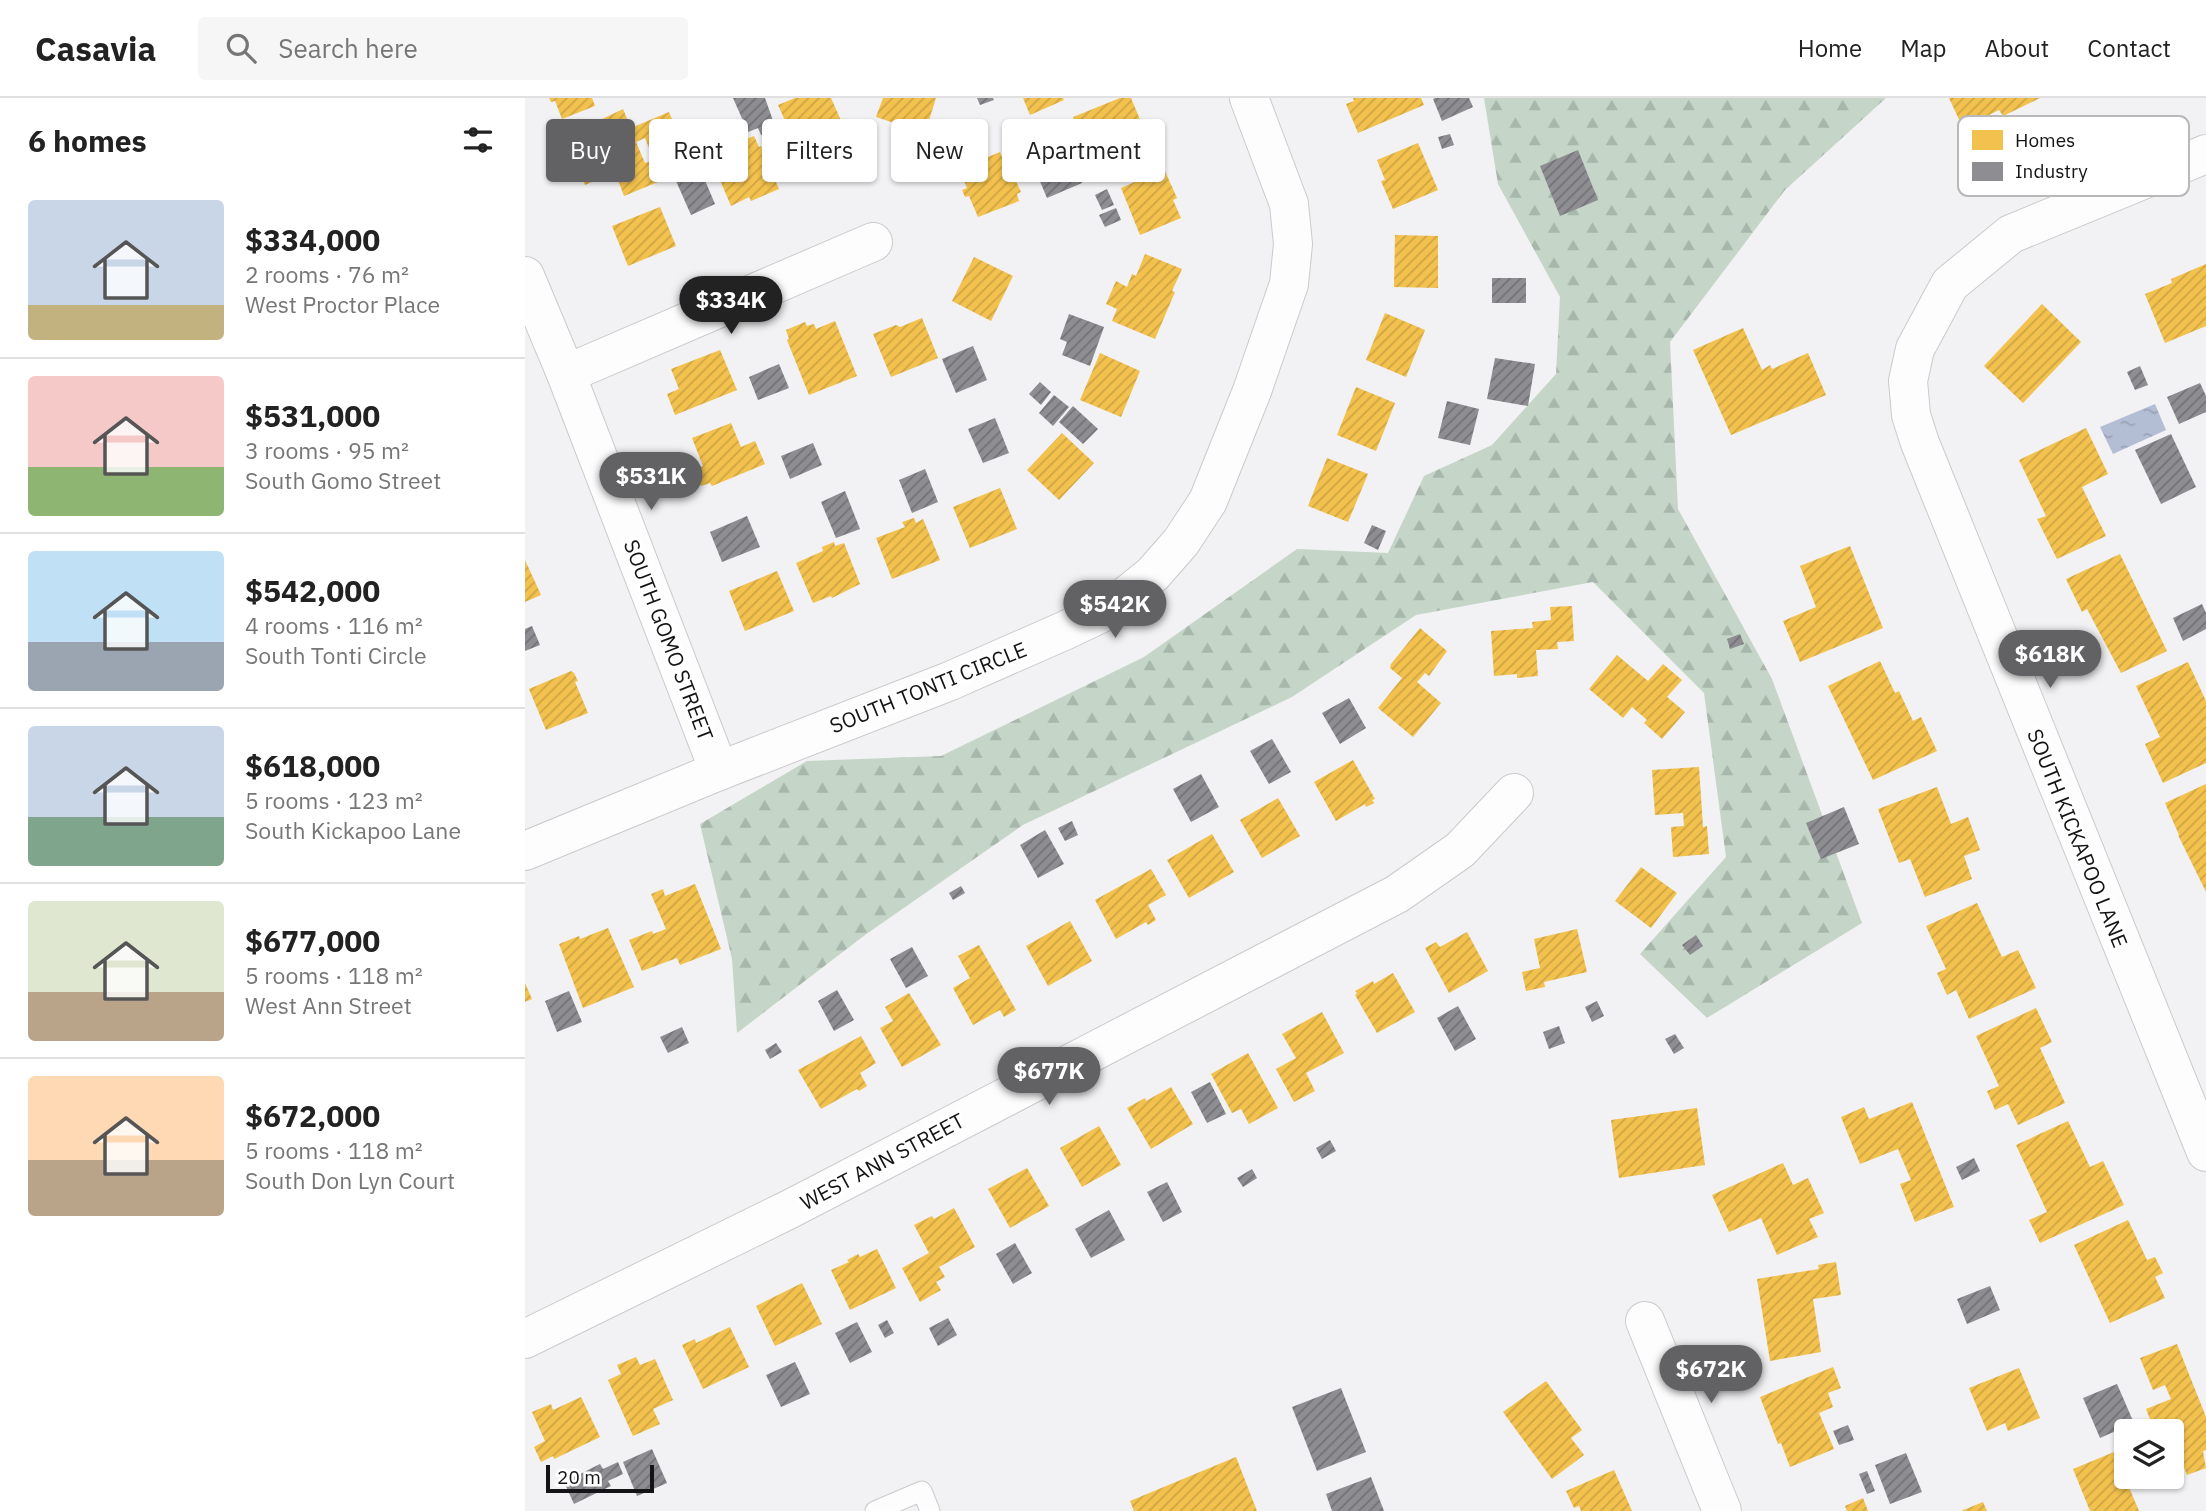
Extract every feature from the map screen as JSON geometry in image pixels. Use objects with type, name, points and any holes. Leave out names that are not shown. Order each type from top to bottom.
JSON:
[{"type":"street","name":"SOUTH TONTI CIRCLE","points":[[525,851],[719,771],[950,681],[1110,609],[1153,574],[1181,542],[1208,500],[1252,391],[1289,284],[1293,244],[1289,204],[1249,98]]},
{"type":"street","name":"SOUTH KICKAPOO LANE","points":[[2189,161],[2206,154]]},
{"type":"street","name":"SOUTH KICKAPOO LANE","points":[[2104,196],[2011,234],[1950,284],[1915,349],[1908,381],[1911,415],[1973,579],[2206,1152]]},
{"type":"street","points":[[566,374],[873,242]]},
{"type":"street","name":"SOUTH GOMO STREET","points":[[525,275],[566,374],[719,771]]},
{"type":"street","name":"WEST ANN STREET","points":[[525,1339],[790,1209],[1397,894],[1460,850],[1514,793]]},
{"type":"street","points":[[1645,1321],[1722,1511]]},
{"type":"lane","points":[[875,1511],[922,1491],[930,1511]]},
{"type":"green space","points":[[1484,98],[1886,98],[1785,190],[1670,342],[1678,509],[1772,679],[1862,923],[1707,1018],[1640,954],[1726,857],[1704,693],[1593,582],[1416,615],[1292,697],[1023,825],[865,935],[737,1033],[732,959],[700,824],[807,761],[941,756],[1144,657],[1297,549],[1388,553],[1424,476],[1492,445],[1556,374],[1560,297],[1498,184]]},
{"type":"water","points":[[2155,404],[2166,430],[2113,454],[2100,427]]},
{"type":"building: Homes","points":[[549,98],[592,98],[595,106],[562,119],[555,101],[551,102]]},
{"type":"building: Homes","points":[[795,98],[831,98],[840,119],[784,119],[778,105]]},
{"type":"building: Homes","points":[[883,98],[936,98],[929,119],[891,119],[891,122],[876,117]]},
{"type":"building: Homes","points":[[1023,98],[1063,98],[1064,100],[1030,115]]},
{"type":"building: Homes","points":[[1120,98],[1131,98],[1140,119],[1074,119],[1073,117]]},
{"type":"building: Homes","points":[[1353,98],[1421,98],[1424,105],[1358,133],[1346,104],[1354,101]]},
{"type":"building: Homes","points":[[1949,98],[2040,98],[2003,116],[1999,110],[1987,116],[1958,117]]},
{"type":"building: Homes","points":[[623,109],[627,119],[602,119]]},
{"type":"building: Homes","points":[[669,112],[672,119],[652,119]]},
{"type":"building: Homes","points":[[649,120],[649,148],[645,138],[636,142],[645,163],[649,162],[649,182],[658,182],[624,196],[619,182],[635,182],[635,126]]},
{"type":"building: Homes","points":[[754,136],[762,148],[762,182],[776,182],[779,189],[751,201],[749,197],[731,206],[721,182],[748,182],[748,138]]},
{"type":"building: Homes","points":[[1418,143],[1438,190],[1393,209],[1381,181],[1385,180],[1377,160]]},
{"type":"building: Homes","points":[[1000,152],[1002,182],[1016,182],[1021,192],[1017,194],[1019,201],[978,217],[969,196],[965,197],[962,190],[967,188],[964,182],[988,182],[988,157]]},
{"type":"building: Homes","points":[[1165,171],[1177,198],[1173,200],[1181,218],[1140,235],[1121,188],[1135,182],[1165,182]]},
{"type":"building: Homes","points":[[660,207],[676,246],[628,266],[612,226]]},
{"type":"building: Homes","points":[[1395,235],[1438,236],[1438,288],[1394,287]]},
{"type":"building: Homes","points":[[1145,254],[1182,269],[1155,339],[1112,321],[1117,309],[1106,304],[1116,281],[1127,287],[1132,274],[1136,276]]},
{"type":"building: Homes","points":[[974,257],[1013,276],[991,321],[952,301]]},
{"type":"building: Homes","points":[[2206,264],[2206,326],[2165,343],[2145,294]]},
{"type":"building: Homes","points":[[2042,304],[2081,342],[2023,403],[1984,366]]},
{"type":"building: Homes","points":[[1385,313],[1425,330],[1406,377],[1366,360]]},
{"type":"building: Homes","points":[[922,318],[938,358],[891,377],[873,334]]},
{"type":"building: Homes","points":[[835,321],[857,376],[809,395],[787,340],[786,330],[805,322],[807,326],[814,324],[816,329]]},
{"type":"building: Homes","points":[[1743,328],[1762,370],[1770,365],[1772,369],[1808,353],[1826,395],[1731,435],[1693,350]]},
{"type":"building: Homes","points":[[720,350],[737,390],[675,415],[667,394],[679,389],[671,369]]},
{"type":"building: Homes","points":[[1100,353],[1140,371],[1121,417],[1080,400]]},
{"type":"building: Homes","points":[[1356,387],[1395,403],[1376,451],[1337,435]]},
{"type":"building: Homes","points":[[731,423],[741,447],[755,441],[765,464],[712,486],[710,483],[701,486],[694,470],[703,466],[692,438]]},
{"type":"building: Homes","points":[[2086,428],[2108,474],[2082,487],[2106,536],[2057,559],[2037,519],[2046,516],[2019,460]]},
{"type":"building: Homes","points":[[1062,433],[1094,463],[1059,500],[1027,470]]},
{"type":"building: Homes","points":[[1327,458],[1368,474],[1348,522],[1308,506]]},
{"type":"building: Homes","points":[[1000,488],[1017,529],[970,548],[953,507]]},
{"type":"building: Homes","points":[[914,518],[916,523],[923,519],[940,560],[892,579],[876,538],[905,527],[902,522]]},
{"type":"building: Homes","points":[[834,542],[835,546],[844,543],[860,584],[832,598],[831,596],[813,603],[796,563],[823,551],[822,547]]},
{"type":"building: Homes","points":[[1850,546],[1883,628],[1800,662],[1783,621],[1816,607],[1800,566]]},
{"type":"building: Homes","points":[[2120,554],[2167,651],[2121,673],[2087,609],[2082,612],[2066,579]]},
{"type":"building: Homes","points":[[525,560],[541,595],[525,602]]},
{"type":"building: Homes","points":[[777,571],[794,611],[745,631],[729,591]]},
{"type":"building: Homes","points":[[1572,606],[1574,641],[1557,642],[1558,649],[1536,650],[1538,676],[1494,676],[1491,631],[1533,628],[1532,622],[1551,620],[1550,607]]},
{"type":"building: Homes","points":[[1420,628],[1447,651],[1429,676],[1425,673],[1417,682],[1441,703],[1413,737],[1378,708],[1402,678],[1390,668],[1391,664]]},
{"type":"building: Homes","points":[[1617,655],[1648,681],[1663,664],[1682,680],[1667,697],[1685,712],[1662,739],[1644,723],[1647,720],[1632,707],[1623,718],[1589,689]]},
{"type":"building: Homes","points":[[1880,661],[1895,693],[1899,691],[1913,721],[1921,717],[1937,751],[1873,780],[1828,686]]},
{"type":"building: Homes","points":[[2188,662],[2206,701],[2206,763],[2163,783],[2145,744],[2160,737],[2136,686]]},
{"type":"building: Homes","points":[[571,671],[578,681],[575,682],[588,713],[546,730],[529,689]]},
{"type":"building: Homes","points":[[1353,760],[1375,799],[1372,800],[1374,803],[1366,807],[1365,804],[1336,821],[1314,782]]},
{"type":"building: Homes","points":[[1699,767],[1703,827],[1707,826],[1709,854],[1673,857],[1671,827],[1684,826],[1683,813],[1655,815],[1652,770]]},
{"type":"building: Homes","points":[[2206,784],[2206,892],[2165,803]]},
{"type":"building: Homes","points":[[1937,787],[1951,824],[1968,817],[1980,850],[1964,856],[1972,879],[1925,897],[1910,859],[1899,863],[1878,809]]},
{"type":"building: Homes","points":[[1278,798],[1300,836],[1262,858],[1240,820]]},
{"type":"building: Homes","points":[[1212,834],[1234,872],[1189,898],[1167,860]]},
{"type":"building: Homes","points":[[1641,867],[1677,893],[1651,928],[1615,901]]},
{"type":"building: Homes","points":[[1151,869],[1166,895],[1148,905],[1156,920],[1148,925],[1146,922],[1116,939],[1095,900]]},
{"type":"building: Homes","points":[[695,884],[721,949],[680,965],[677,958],[642,971],[629,940],[666,929],[651,894],[663,889],[665,896]]},
{"type":"building: Homes","points":[[1977,903],[2002,957],[2018,950],[2036,988],[1969,1019],[1956,990],[1947,995],[1937,973],[1946,969],[1926,926]]},
{"type":"building: Homes","points":[[1070,921],[1092,961],[1048,986],[1026,946]]},
{"type":"building: Homes","points":[[608,928],[634,987],[583,1008],[559,944]]},
{"type":"building: Homes","points":[[1577,929],[1587,972],[1544,982],[1545,987],[1526,991],[1522,972],[1540,968],[1534,939]]},
{"type":"building: Homes","points":[[1467,932],[1488,971],[1449,993],[1425,948],[1436,942],[1440,947]]},
{"type":"building: Homes","points":[[979,945],[1016,1010],[1004,1017],[1000,1010],[973,1025],[953,988],[970,978],[958,956]]},
{"type":"building: Homes","points":[[1393,973],[1415,1012],[1377,1033],[1355,991]]},
{"type":"building: Homes","points":[[525,983],[532,999],[525,1002]]},
{"type":"building: Homes","points":[[909,993],[941,1045],[902,1067],[880,1028],[893,1021],[885,1007]]},
{"type":"building: Homes","points":[[2036,1008],[2052,1042],[2040,1048],[2065,1103],[2018,1125],[2008,1104],[1995,1110],[1987,1091],[1999,1086],[1976,1036]]},
{"type":"building: Homes","points":[[1322,1012],[1344,1053],[1306,1073],[1315,1091],[1294,1102],[1276,1069],[1296,1058],[1282,1034]]},
{"type":"building: Homes","points":[[861,1036],[876,1063],[860,1073],[867,1086],[821,1109],[798,1070]]},
{"type":"building: Homes","points":[[1248,1053],[1278,1108],[1249,1124],[1241,1109],[1232,1113],[1211,1074]]},
{"type":"building: Homes","points":[[1171,1087],[1193,1124],[1151,1149],[1127,1108]]},
{"type":"building: Homes","points":[[1912,1102],[1954,1207],[1915,1222],[1900,1184],[1911,1180],[1898,1149],[1860,1164],[1841,1117],[1864,1107],[1869,1119]]},
{"type":"building: Homes","points":[[1697,1108],[1705,1165],[1619,1178],[1611,1120]]},
{"type":"building: Homes","points":[[2068,1121],[2090,1167],[2103,1161],[2124,1205],[2040,1243],[2029,1220],[2047,1212],[2016,1145]]},
{"type":"building: Homes","points":[[1099,1126],[1121,1165],[1082,1187],[1060,1148]]},
{"type":"building: Homes","points":[[1783,1163],[1793,1185],[1808,1178],[1824,1213],[1809,1219],[1818,1237],[1777,1255],[1761,1218],[1729,1232],[1712,1195]]},
{"type":"building: Homes","points":[[1027,1168],[1049,1206],[1010,1228],[988,1189]]},
{"type":"building: Homes","points":[[954,1208],[975,1247],[939,1267],[945,1277],[936,1282],[941,1290],[920,1302],[902,1268],[929,1253],[914,1225],[932,1216],[934,1219]]},
{"type":"building: Homes","points":[[2128,1220],[2147,1260],[2155,1257],[2163,1273],[2155,1277],[2165,1298],[2110,1323],[2074,1245]]},
{"type":"building: Homes","points":[[877,1249],[896,1288],[850,1310],[831,1270],[849,1262],[847,1260],[858,1254],[860,1257]]},
{"type":"building: Homes","points":[[1836,1262],[1841,1295],[1813,1299],[1821,1352],[1770,1361],[1757,1279],[1819,1269],[1818,1265]]},
{"type":"building: Homes","points":[[802,1283],[822,1324],[775,1346],[756,1306]]},
{"type":"building: Homes","points":[[730,1327],[749,1367],[703,1389],[682,1345],[695,1339],[696,1343]]},
{"type":"building: Homes","points":[[2177,1344],[2206,1417],[2206,1450],[2203,1451],[2206,1468],[2187,1475],[2184,1468],[2184,1419],[2150,1419],[2146,1409],[2171,1399],[2165,1385],[2153,1390],[2140,1358]]},
{"type":"building: Homes","points":[[636,1357],[640,1365],[655,1359],[673,1400],[653,1409],[660,1424],[633,1436],[608,1380],[621,1374],[617,1365]]},
{"type":"building: Homes","points":[[1833,1367],[1841,1388],[1828,1393],[1833,1407],[1819,1413],[1834,1449],[1790,1467],[1760,1397]]},
{"type":"building: Homes","points":[[2019,1368],[2040,1418],[2008,1431],[2005,1423],[1987,1431],[1969,1388]]},
{"type":"building: Homes","points":[[1546,1381],[1582,1430],[1571,1438],[1584,1455],[1552,1479],[1503,1412]]},
{"type":"building: Homes","points":[[581,1397],[600,1437],[554,1459],[553,1456],[541,1462],[534,1447],[545,1441],[532,1412],[551,1404],[553,1410]]},
{"type":"building: Homes","points":[[2114,1452],[2114,1489],[2130,1489],[2139,1511],[2090,1511],[2073,1469]]},
{"type":"building: Homes","points":[[1236,1457],[1257,1511],[1134,1511],[1130,1501]]},
{"type":"building: Homes","points":[[1614,1470],[1632,1511],[1581,1511],[1579,1506],[1574,1508],[1566,1491]]},
{"type":"building: Homes","points":[[1863,1498],[1868,1511],[1847,1511],[1845,1506]]},
{"type":"building: Homes","points":[[1983,1502],[1987,1511],[1961,1511]]},
{"type":"building: Industry","points":[[733,98],[765,98],[772,119],[762,119],[762,135],[758,128],[748,132],[748,119],[742,119]]},
{"type":"building: Industry","points":[[977,98],[993,98],[994,100],[980,105]]},
{"type":"building: Industry","points":[[1469,98],[1473,107],[1442,121],[1433,99]]},
{"type":"building: Industry","points":[[1450,134],[1454,145],[1442,149],[1438,137]]},
{"type":"building: Industry","points":[[1578,150],[1598,200],[1560,216],[1540,166]]},
{"type":"building: Industry","points":[[676,182],[706,182],[715,204],[691,215]]},
{"type":"building: Industry","points":[[1040,182],[1082,182],[1082,183],[1047,198]]},
{"type":"building: Industry","points":[[1107,189],[1114,205],[1102,210],[1095,195]]},
{"type":"building: Industry","points":[[1116,208],[1121,220],[1105,227],[1099,215]]},
{"type":"building: Industry","points":[[1492,278],[1526,278],[1526,303],[1492,303]]},
{"type":"building: Industry","points":[[1069,314],[1104,327],[1090,366],[1062,355],[1067,342],[1060,339]]},
{"type":"building: Industry","points":[[973,346],[987,380],[956,393],[942,359]]},
{"type":"building: Industry","points":[[1495,358],[1535,364],[1528,406],[1487,399]]},
{"type":"building: Industry","points":[[779,364],[789,388],[758,400],[749,377]]},
{"type":"building: Industry","points":[[2140,366],[2148,385],[2135,390],[2127,372]]},
{"type":"building: Industry","points":[[1040,382],[1051,392],[1041,405],[1029,394]]},
{"type":"building: Industry","points":[[2200,383],[2206,396],[2206,412],[2179,424],[2167,397]]},
{"type":"building: Industry","points":[[1054,395],[1069,407],[1053,426],[1039,413]]},
{"type":"building: Industry","points":[[1447,401],[1479,409],[1470,445],[1438,438]]},
{"type":"building: Industry","points":[[1073,406],[1098,429],[1083,444],[1059,422]]},
{"type":"building: Industry","points":[[995,418],[1009,453],[983,463],[968,429]]},
{"type":"building: Industry","points":[[2171,434],[2196,487],[2161,504],[2135,450]]},
{"type":"building: Industry","points":[[813,443],[822,465],[790,479],[781,456]]},
{"type":"building: Industry","points":[[925,469],[938,502],[912,513],[899,480]]},
{"type":"building: Industry","points":[[845,491],[860,529],[836,538],[821,502]]},
{"type":"building: Industry","points":[[747,516],[760,547],[722,562],[710,532]]},
{"type":"building: Industry","points":[[1372,525],[1386,531],[1378,550],[1364,543]]},
{"type":"building: Industry","points":[[2202,604],[2206,613],[2206,629],[2183,641],[2173,618]]},
{"type":"building: Industry","points":[[532,626],[540,645],[525,651],[525,629]]},
{"type":"building: Industry","points":[[1740,634],[1744,644],[1730,649],[1727,639]]},
{"type":"building: Industry","points":[[1349,698],[1366,728],[1340,744],[1322,713]]},
{"type":"building: Industry","points":[[1272,739],[1291,772],[1269,784],[1250,751]]},
{"type":"building: Industry","points":[[1201,774],[1219,807],[1191,822],[1173,789]]},
{"type":"building: Industry","points":[[1844,807],[1859,844],[1821,859],[1806,823]]},
{"type":"building: Industry","points":[[1072,821],[1078,835],[1065,841],[1058,828]]},
{"type":"building: Industry","points":[[1045,830],[1064,864],[1038,878],[1020,845]]},
{"type":"building: Industry","points":[[961,886],[965,893],[953,900],[949,893]]},
{"type":"building: Industry","points":[[1696,935],[1703,946],[1690,955],[1682,945]]},
{"type":"building: Industry","points":[[912,947],[928,976],[906,988],[890,959]]},
{"type":"building: Industry","points":[[837,990],[854,1020],[834,1031],[818,1001]]},
{"type":"building: Industry","points":[[569,991],[582,1022],[557,1032],[545,1001]]},
{"type":"building: Industry","points":[[1597,1001],[1604,1016],[1592,1022],[1585,1007]]},
{"type":"building: Industry","points":[[1458,1006],[1476,1039],[1455,1051],[1437,1018]]},
{"type":"building: Industry","points":[[1559,1026],[1565,1043],[1549,1049],[1543,1032]]},
{"type":"building: Industry","points":[[682,1027],[689,1043],[668,1053],[660,1037]]},
{"type":"building: Industry","points":[[1675,1034],[1684,1048],[1674,1054],[1665,1039]]},
{"type":"building: Industry","points":[[776,1043],[782,1052],[770,1059],[765,1050]]},
{"type":"building: Industry","points":[[1210,1082],[1226,1114],[1207,1123],[1191,1092]]},
{"type":"building: Industry","points":[[1330,1140],[1336,1151],[1322,1159],[1316,1148]]},
{"type":"building: Industry","points":[[1974,1158],[1980,1171],[1962,1180],[1956,1167]]},
{"type":"building: Industry","points":[[1252,1169],[1257,1178],[1243,1187],[1237,1178]]},
{"type":"building: Industry","points":[[1167,1182],[1182,1212],[1163,1222],[1147,1192]]},
{"type":"building: Industry","points":[[1109,1210],[1125,1240],[1091,1258],[1075,1229]]},
{"type":"building: Industry","points":[[1015,1243],[1032,1273],[1013,1284],[996,1254]]},
{"type":"building: Industry","points":[[1990,1286],[2000,1310],[1967,1324],[1957,1299]]},
{"type":"building: Industry","points":[[948,1318],[957,1335],[938,1346],[929,1328]]},
{"type":"building: Industry","points":[[887,1320],[894,1333],[885,1338],[878,1325]]},
{"type":"building: Industry","points":[[857,1322],[872,1352],[850,1363],[835,1333]]},
{"type":"building: Industry","points":[[795,1362],[810,1394],[781,1407],[766,1375]]},
{"type":"building: Industry","points":[[2117,1384],[2132,1419],[2114,1419],[2114,1432],[2100,1438],[2083,1398]]},
{"type":"building: Industry","points":[[1341,1388],[1366,1452],[1317,1471],[1292,1407]]},
{"type":"building: Industry","points":[[1848,1425],[1854,1440],[1839,1445],[1833,1431]]},
{"type":"building: Industry","points":[[652,1449],[667,1483],[637,1496],[623,1462]]},
{"type":"building: Industry","points":[[1906,1453],[1922,1492],[1890,1504],[1875,1465]]},
{"type":"building: Industry","points":[[618,1462],[623,1474],[608,1481],[611,1486],[574,1504],[564,1482],[600,1464],[603,1469]]},
{"type":"building: Industry","points":[[1867,1471],[1875,1491],[1867,1494],[1859,1474]]},
{"type":"building: Industry","points":[[1371,1477],[1384,1511],[1332,1511],[1326,1494]]}]
